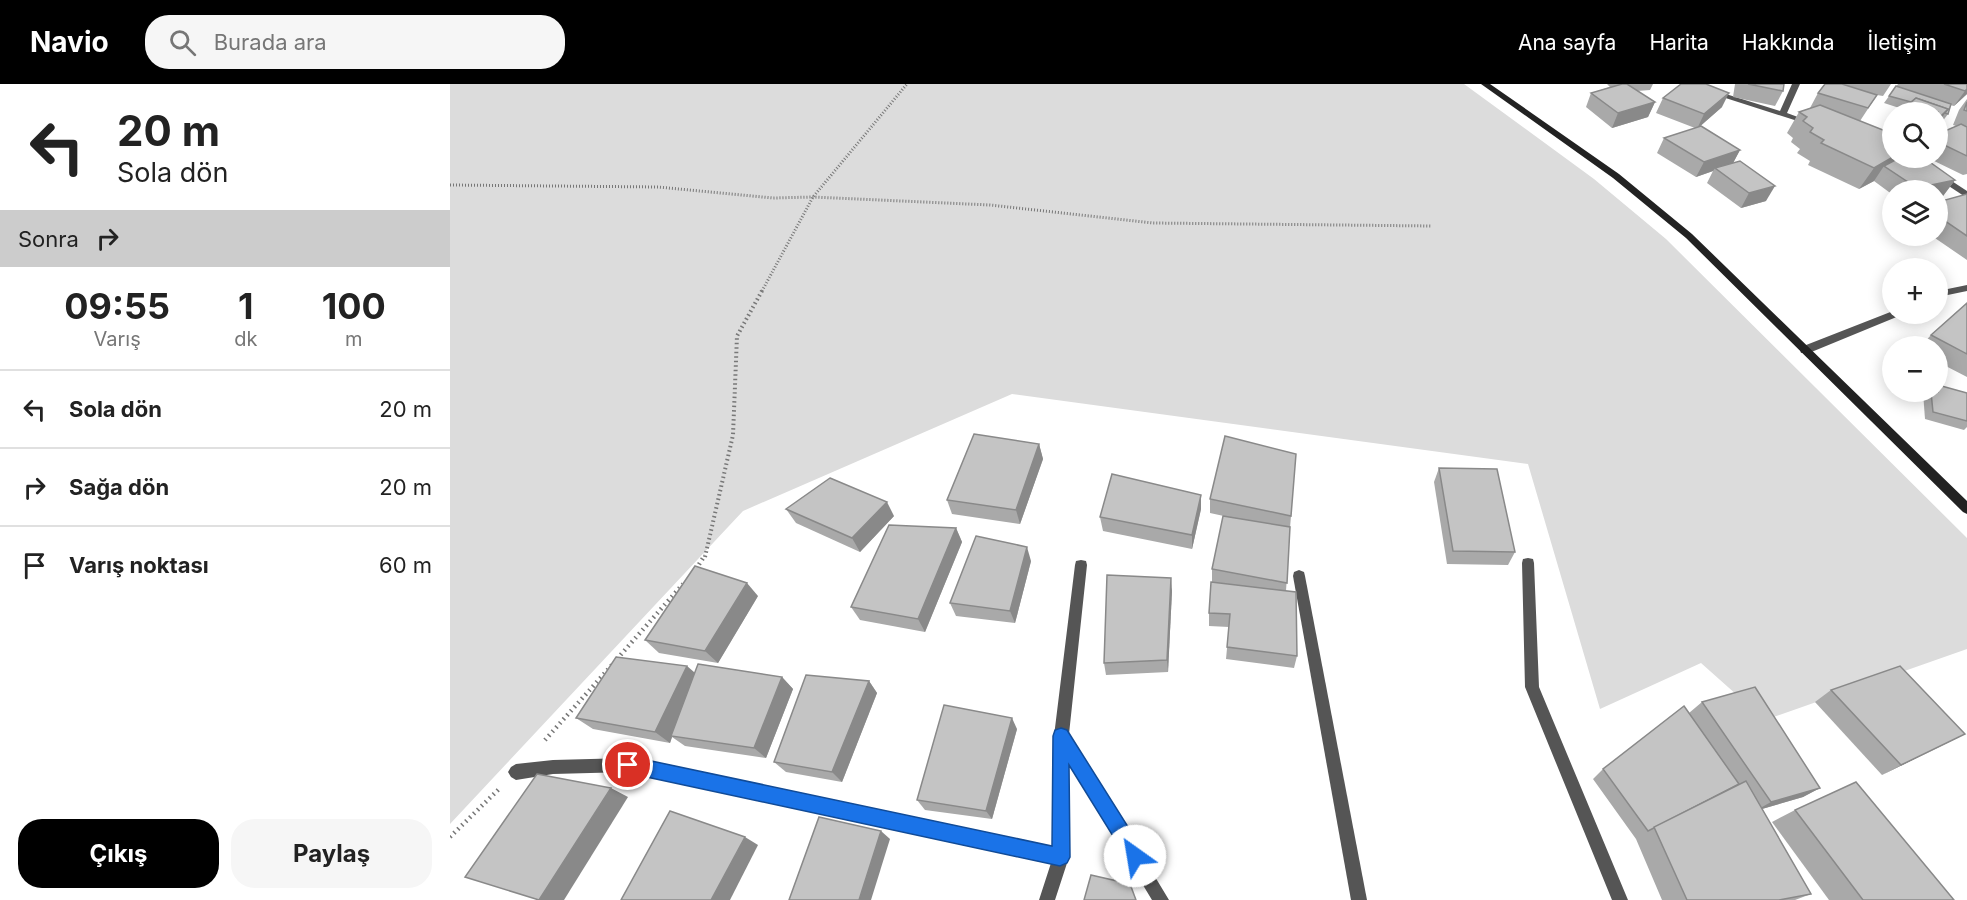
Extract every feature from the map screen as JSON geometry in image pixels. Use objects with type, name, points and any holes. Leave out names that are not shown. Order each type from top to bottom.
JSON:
[{"type":"main road","points":[[1485,84],[1616,176],[1689,236],[1967,509]]},
{"type":"street","points":[[1686,84],[1824,127]]},
{"type":"street","points":[[1782,115],[1796,84]]},
{"type":"street","points":[[1932,172],[1967,195]]},
{"type":"street","points":[[1948,292],[1967,288]]},
{"type":"street","points":[[1805,350],[1882,319]]},
{"type":"street","points":[[1528,563],[1532,687],[1620,900]]},
{"type":"street","points":[[1047,900],[1060,857],[1061,736],[1081,565]]},
{"type":"street","points":[[1299,576],[1359,900]]},
{"type":"street","points":[[1061,736],[1161,900]]},
{"type":"street","points":[[516,772],[553,766],[628,765],[1060,857]]},
{"type":"path","points":[[450,837],[516,772],[704,561],[733,435],[737,336],[813,197],[907,84]]},
{"type":"path","points":[[450,185],[658,187],[773,198],[813,197],[990,205],[1153,223],[1432,226]]},
{"type":"shaded area","points":[[450,84],[1464,84],[1594,179],[1666,239],[1967,538],[1967,649],[1765,720],[1701,663],[1600,709],[1528,464],[1012,394],[743,511],[450,824]]},
{"type":"building","points":[[1627,84],[1655,102],[1618,113],[1591,93]]},
{"type":"building","points":[[1681,84],[1706,84],[1729,93],[1704,114],[1663,98]]},
{"type":"building","points":[[1748,84],[1784,84],[1783,91]]},
{"type":"building","points":[[1825,84],[1842,84],[1877,95],[1868,108],[1818,93]]},
{"type":"building","points":[[1944,84],[1967,84],[1967,89],[1965,91]]},
{"type":"building","points":[[1896,86],[1945,102],[1928,102],[1916,98],[1911,102],[1889,96]]},
{"type":"building","points":[[1916,98],[1928,102],[1911,102]]},
{"type":"building","points":[[1820,105],[1882,130],[1882,163],[1874,168],[1821,143],[1824,140],[1810,132],[1813,128],[1803,121],[1807,117],[1799,112]]},
{"type":"building","points":[[1961,124],[1967,127],[1967,156],[1948,147],[1948,130]]},
{"type":"building","points":[[1701,126],[1740,150],[1704,162],[1664,138]]},
{"type":"building","points":[[1740,161],[1775,186],[1749,193],[1715,168]]},
{"type":"building","points":[[1887,168],[1938,168],[1955,180],[1948,181],[1905,180]]},
{"type":"building","points":[[1967,194],[1967,236],[1948,223],[1948,199]]},
{"type":"building","points":[[1967,303],[1967,354],[1948,344],[1948,336],[1931,335],[1943,324],[1948,324],[1948,320]]},
{"type":"building","points":[[1948,388],[1967,393],[1967,421],[1933,412],[1932,402],[1948,402]]},
{"type":"building","points":[[974,434],[1039,444],[1016,510],[947,500]]},
{"type":"building","points":[[1225,436],[1296,454],[1291,516],[1210,499]]},
{"type":"building","points":[[1439,468],[1497,469],[1515,552],[1453,551]]},
{"type":"building","points":[[1112,474],[1201,495],[1192,535],[1100,517]]},
{"type":"building","points":[[830,478],[887,502],[852,538],[786,509]]},
{"type":"building","points":[[1223,516],[1290,527],[1287,583],[1212,569]]},
{"type":"building","points":[[889,525],[956,528],[918,619],[851,607]]},
{"type":"building","points":[[976,536],[1027,547],[1010,611],[950,603]]},
{"type":"building","points":[[695,566],[747,583],[705,651],[645,640]]},
{"type":"building","points":[[1107,575],[1171,578],[1167,660],[1104,663]]},
{"type":"building","points":[[1211,582],[1296,592],[1297,656],[1227,647],[1230,614],[1209,613]]},
{"type":"building","points":[[616,657],[687,666],[655,732],[576,718]]},
{"type":"building","points":[[698,664],[782,677],[754,748],[671,736]]},
{"type":"building","points":[[1900,666],[1965,734],[1901,765],[1831,690]]},
{"type":"building","points":[[806,675],[869,681],[832,772],[774,762]]},
{"type":"building","points":[[1755,687],[1820,788],[1771,802],[1702,702]]},
{"type":"building","points":[[944,705],[1012,718],[986,811],[917,800]]},
{"type":"building","points":[[1684,706],[1739,784],[1648,831],[1603,769]]},
{"type":"building","points":[[537,774],[611,788],[539,900],[465,877]]},
{"type":"building","points":[[1746,781],[1811,894],[1779,900],[1687,900],[1654,827]]},
{"type":"building","points":[[1856,782],[1954,900],[1863,900],[1795,810]]},
{"type":"building","points":[[670,811],[745,837],[711,900],[621,900]]},
{"type":"building","points":[[819,817],[881,831],[859,900],[789,900]]},
{"type":"building","points":[[1091,875],[1130,884],[1136,900],[1084,900]]},
{"type":"route","points":[[628,765],[1060,857],[1061,736],[1135,856]]}]
